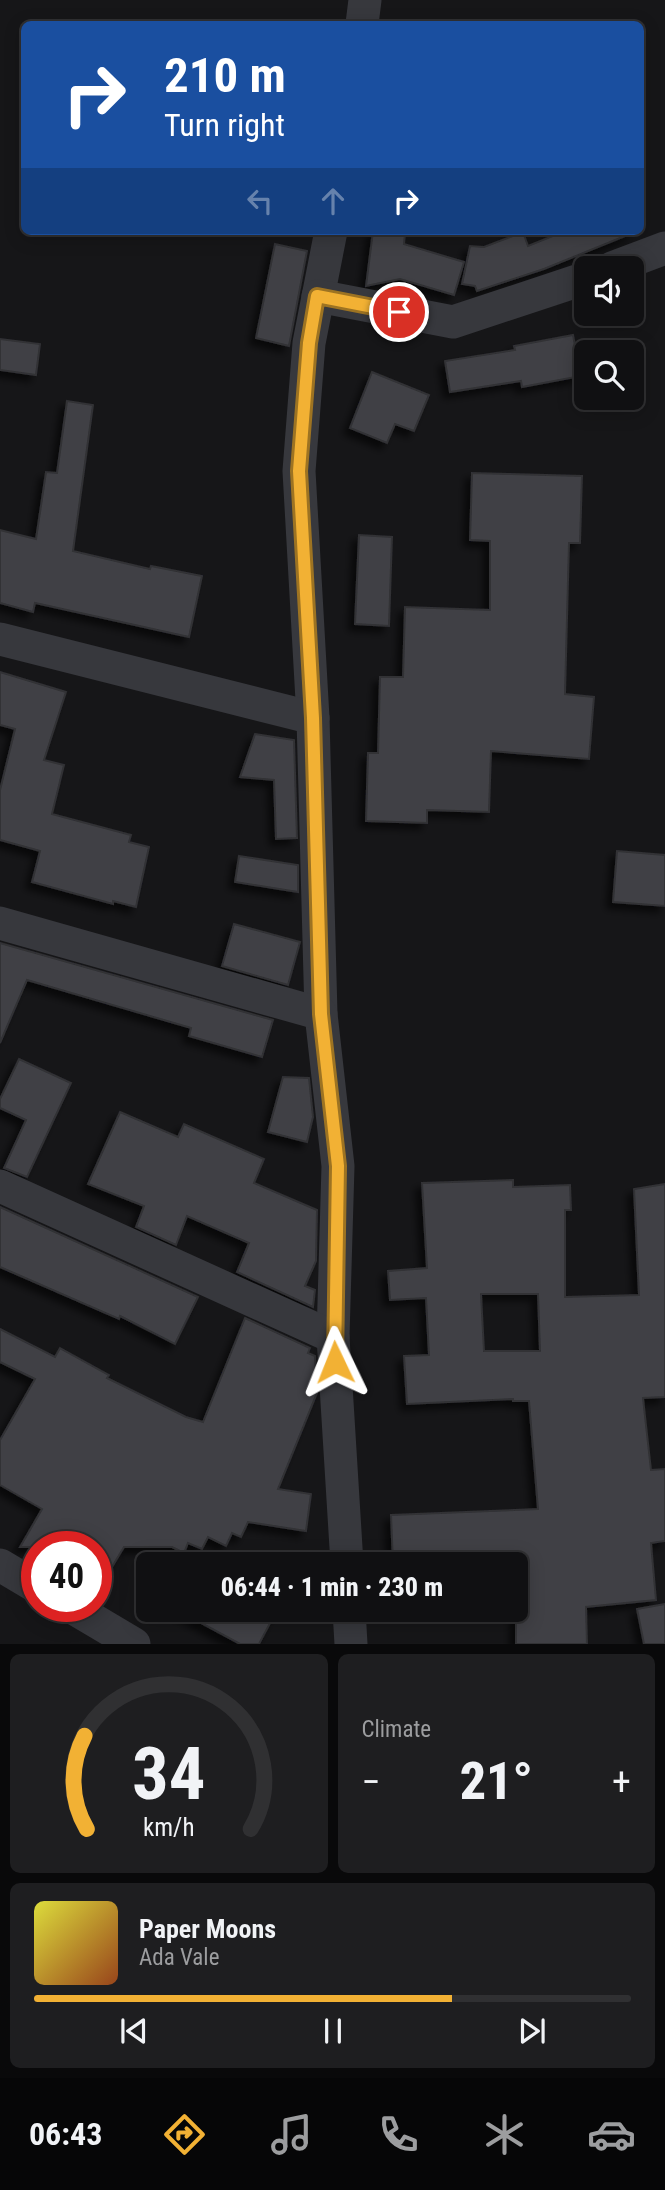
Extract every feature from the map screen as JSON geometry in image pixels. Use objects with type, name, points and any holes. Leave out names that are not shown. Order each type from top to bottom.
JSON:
[{"type":"street","points":[[362,21],[365,0]]},
{"type":"street","points":[[330,235],[309,343],[299,471],[313,718],[321,1014],[338,1166],[333,1337],[345,1552]]},
{"type":"street","points":[[644,256],[665,248]]},
{"type":"street","points":[[317,296],[453,322],[525,301],[574,283]]},
{"type":"street","points":[[0,639],[313,718]]},
{"type":"street","points":[[0,923],[321,1014]]},
{"type":"street","points":[[0,1186],[333,1337]]},
{"type":"street","points":[[0,1565],[21,1577]]},
{"type":"street","points":[[97,1622],[134,1644]]},
{"type":"street","points":[[350,1622],[351,1644]]},
{"type":"building","points":[[372,235],[405,235],[404,244],[464,262],[454,295],[400,279],[366,286]]},
{"type":"building","points":[[515,235],[524,235],[528,246],[555,235],[628,235],[544,269],[477,291],[475,286],[462,284],[470,246],[484,247]]},
{"type":"building","points":[[275,244],[307,251],[289,346],[256,338]]},
{"type":"building","points":[[573,335],[574,377],[522,387],[521,381],[450,392],[445,361],[515,350],[514,346]]},
{"type":"building","points":[[0,339],[40,344],[36,375],[0,370]]},
{"type":"building","points":[[372,372],[429,395],[414,431],[395,424],[387,443],[350,428]]},
{"type":"building","points":[[67,401],[93,405],[73,551],[150,569],[151,566],[202,576],[189,637],[35,603],[33,612],[0,603],[0,530],[36,539],[46,472],[57,473]]},
{"type":"building","points":[[472,473],[582,476],[580,543],[569,543],[565,694],[594,697],[589,759],[491,751],[489,812],[427,810],[427,823],[366,821],[368,753],[378,753],[380,677],[403,677],[405,607],[490,610],[490,541],[470,540]]},
{"type":"building","points":[[359,535],[392,537],[389,626],[355,624]]},
{"type":"building","points":[[0,672],[66,692],[44,760],[64,765],[52,814],[131,835],[129,842],[149,847],[136,907],[113,901],[113,904],[32,882],[40,851],[0,840],[0,790],[15,729],[0,725]]},
{"type":"building","points":[[255,734],[294,740],[297,838],[276,839],[274,780],[240,777]]},
{"type":"building","points":[[617,851],[665,855],[665,906],[613,902]]},
{"type":"building","points":[[239,856],[298,865],[298,892],[235,882]]},
{"type":"building","points":[[234,924],[300,942],[288,985],[222,966]]},
{"type":"building","points":[[0,943],[273,1020],[262,1057],[189,1036],[191,1028],[27,980],[0,1043]]},
{"type":"building","points":[[19,1059],[71,1083],[27,1177],[4,1168],[26,1120],[0,1108],[0,1099]]},
{"type":"building","points":[[283,1077],[309,1078],[313,1117],[307,1142],[268,1132]]},
{"type":"building","points":[[120,1112],[178,1137],[184,1124],[264,1159],[254,1183],[317,1210],[316,1261],[305,1286],[315,1290],[313,1307],[237,1272],[249,1243],[187,1216],[176,1245],[136,1227],[144,1206],[88,1184]]},
{"type":"building","points":[[513,1180],[513,1187],[570,1185],[571,1210],[565,1210],[565,1297],[639,1295],[634,1189],[665,1184],[665,1397],[643,1398],[651,1470],[665,1469],[665,1541],[651,1543],[656,1600],[586,1607],[587,1644],[516,1644],[516,1622],[528,1622],[528,1552],[393,1552],[391,1515],[538,1509],[529,1401],[513,1399],[407,1404],[404,1356],[429,1355],[426,1298],[390,1300],[388,1271],[427,1268],[422,1183]],"holes":[[[481,1294],[538,1294],[540,1351],[484,1351]]]},
{"type":"building","points":[[0,1207],[198,1297],[175,1344],[120,1316],[119,1319],[0,1267]]},
{"type":"building","points":[[245,1318],[310,1348],[308,1353],[315,1356],[317,1393],[278,1489],[311,1494],[306,1531],[248,1522],[241,1537],[232,1533],[226,1546],[208,1537],[202,1549],[188,1543],[184,1552],[172,1547],[124,1547],[112,1567],[112,1531],[29,1531],[42,1509],[0,1485],[0,1440],[35,1379],[0,1362],[0,1329],[55,1357],[60,1348],[109,1375],[107,1378],[186,1417],[203,1422]]},
{"type":"building","points":[[665,1604],[665,1644],[644,1644],[637,1609]]},
{"type":"building","points":[[199,1622],[271,1622],[259,1644],[240,1644]]},
{"type":"route","points":[[335,1362],[333,1337],[338,1166],[321,1014],[313,718],[305,617],[299,471],[309,343],[317,296],[399,312]]}]
